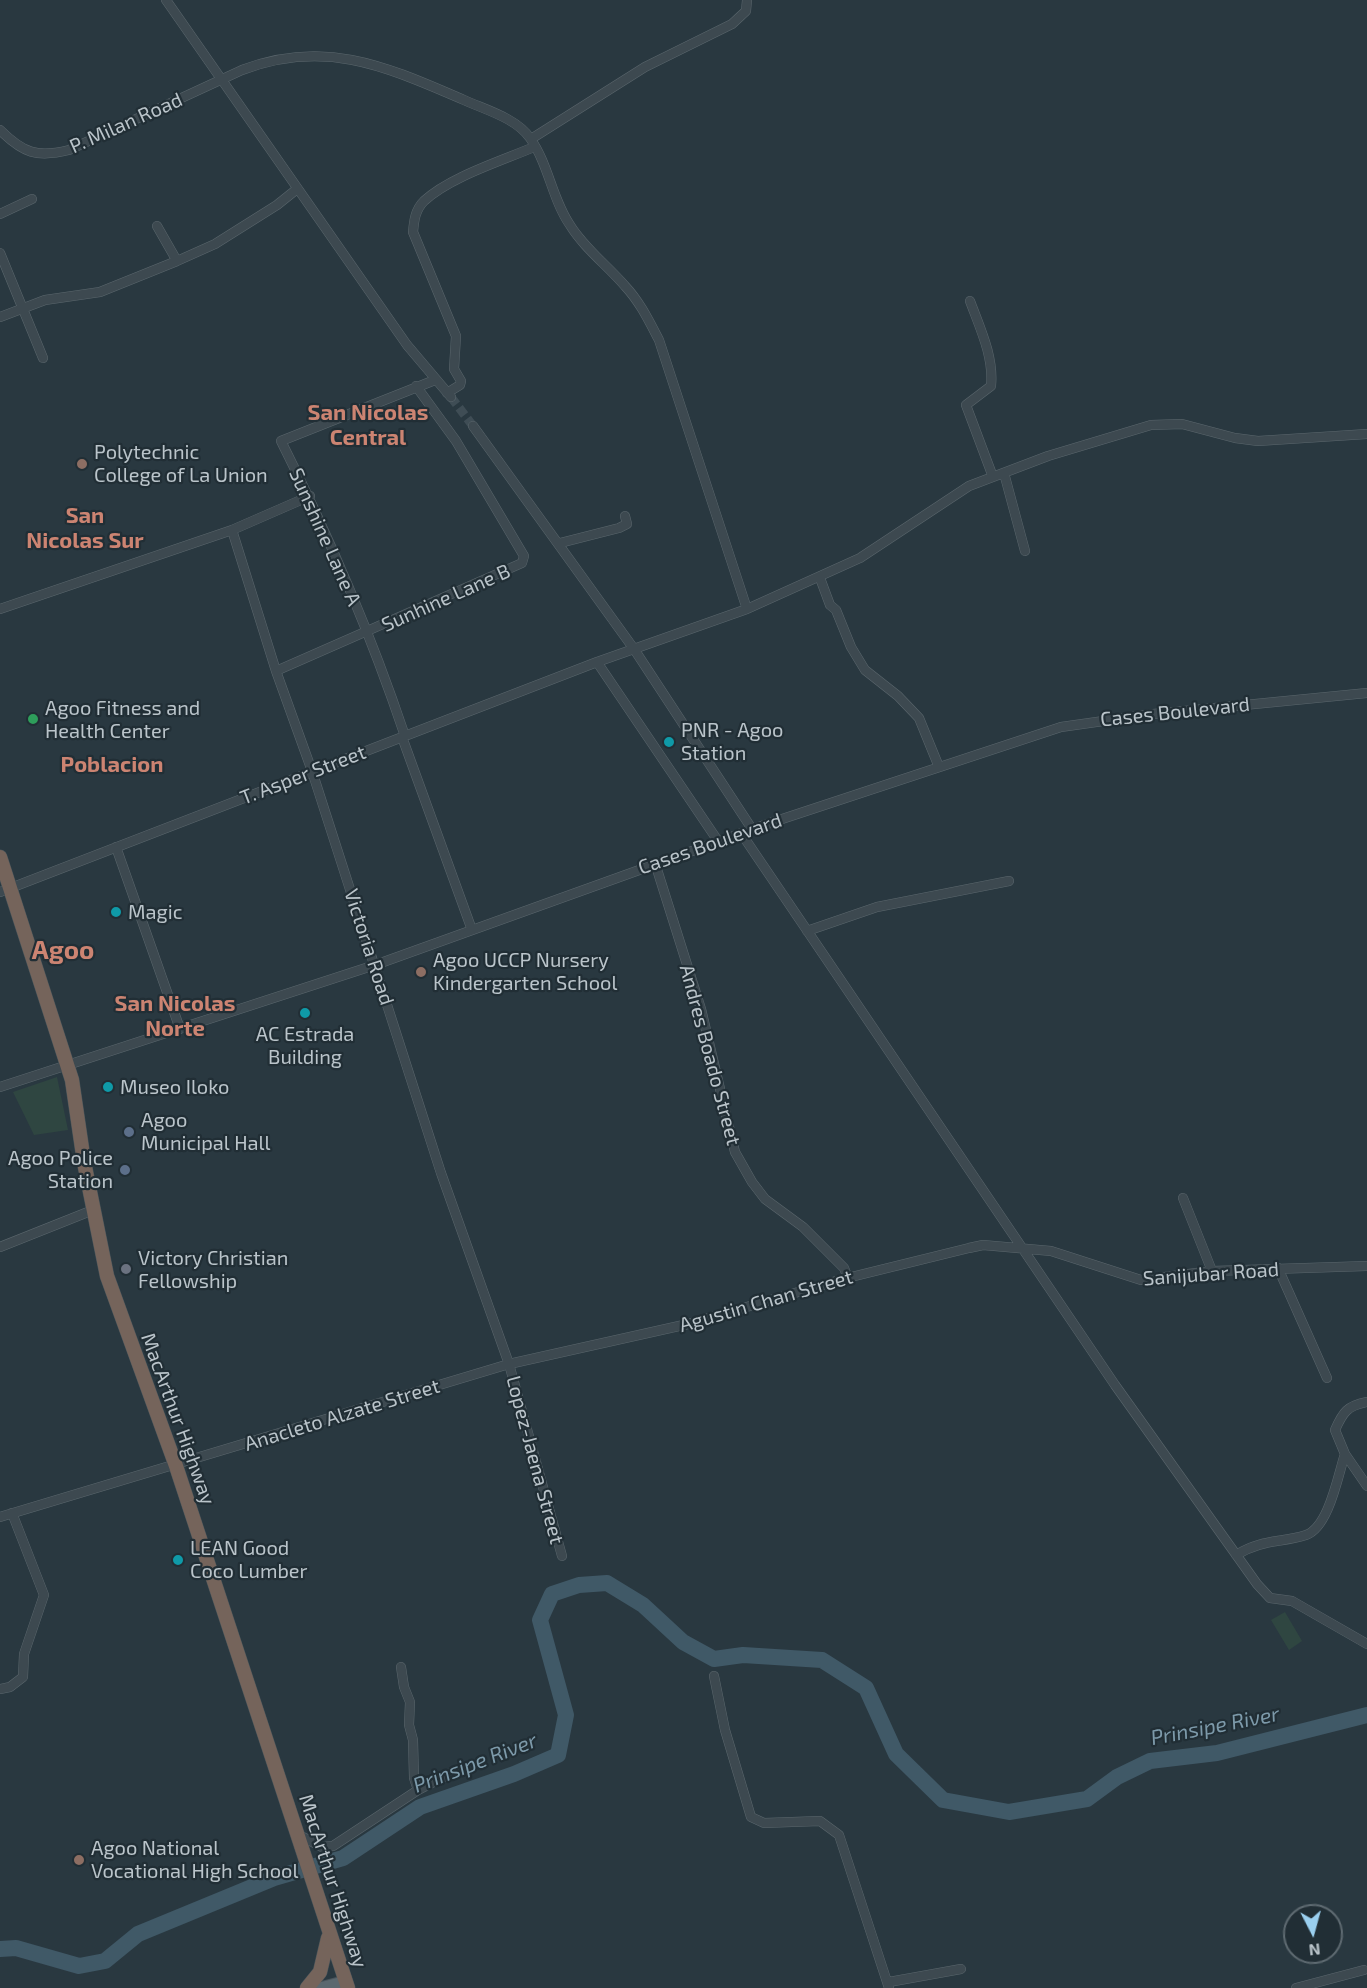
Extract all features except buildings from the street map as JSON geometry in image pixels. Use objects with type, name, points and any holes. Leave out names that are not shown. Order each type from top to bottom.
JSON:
[{"type":"highway","name":"MacArthur Highway","points":[[0,857],[5,890],[68,1065],[107,1276],[176,1466],[347,1985]]},
{"type":"highway","points":[[307,1988],[319,1975],[325,1960],[328,1927]]},
{"type":"main road","points":[[322,1988],[347,1985]]},
{"type":"street","points":[[166,0],[297,189],[435,380],[449,395],[460,385],[461,381],[454,369],[456,336],[413,232],[415,216],[423,202],[437,192],[532,143],[645,67],[732,24],[742,17],[747,0]]},
{"type":"street","name":"P. Milan Road","points":[[0,130],[17,148],[48,155],[69,150],[270,59],[288,56],[316,56],[368,63],[405,75],[516,123],[532,143]]},
{"type":"street","points":[[532,143],[557,203],[571,227],[627,288],[642,308],[659,340],[747,609]]},
{"type":"street","points":[[0,317],[24,306],[45,300],[100,292],[177,261],[225,238],[297,189]]},
{"type":"street","points":[[0,214],[32,199]]},
{"type":"street","points":[[157,226],[177,261]]},
{"type":"street","points":[[0,253],[24,306],[43,358]]},
{"type":"street","points":[[970,301],[985,342],[992,376],[991,386],[966,405],[993,477]]},
{"type":"street","points":[[416,386],[435,380]]},
{"type":"street","name":"Sunshine Lane A","points":[[416,386],[281,441],[310,496],[366,633],[472,930]]},
{"type":"street","name":"Sunhine Lane B","points":[[276,671],[522,563],[524,556],[456,441],[416,386]]},
{"type":"street","name":"T. Asper Street","points":[[5,890],[597,662],[747,609],[860,558],[969,486],[1048,456],[1160,423],[1182,424],[1245,441],[1367,434]]},
{"type":"street","points":[[473,426],[560,543],[752,829]]},
{"type":"street","points":[[1004,473],[1025,551]]},
{"type":"street","points":[[0,609],[232,530],[310,496]]},
{"type":"street","points":[[560,543],[619,528],[627,524],[625,516]]},
{"type":"street","name":"Victoria Road","points":[[232,530],[276,671],[312,771],[375,964],[441,1173],[509,1364]]},
{"type":"street","points":[[820,578],[830,605],[836,610],[851,647],[865,670],[898,696],[919,718],[939,767]]},
{"type":"street","points":[[597,662],[718,841]]},
{"type":"street","name":"Cases Boulevard","points":[[0,1087],[375,964],[752,829],[1061,727],[1367,693]]},
{"type":"street","points":[[741,833],[1023,1249],[1236,1555],[1270,1598],[1292,1600],[1367,1644]]},
{"type":"street","points":[[116,847],[180,1029]]},
{"type":"street","name":"Andres Boado Street","points":[[655,863],[701,1009],[735,1152],[752,1182],[765,1199],[803,1227],[844,1268],[848,1278]]},
{"type":"street","points":[[807,931],[877,907],[1009,881]]},
{"type":"street","points":[[1184,1198],[1212,1271]]},
{"type":"street","points":[[0,1246],[93,1210]]},
{"type":"street","name":"Agustin Chan Street","points":[[509,1364],[688,1324],[848,1278],[969,1248],[983,1245],[1023,1249]]},
{"type":"street","name":"Sanijubar Road","points":[[1023,1249],[1051,1251],[1141,1280],[1212,1271],[1367,1266]]},
{"type":"street","points":[[1278,1268],[1327,1378]]},
{"type":"street","name":"Anacleto Alzate Street","points":[[0,1517],[176,1466],[509,1364]]},
{"type":"street","name":"Lopez-Jaena Street","points":[[509,1364],[562,1556]]},
{"type":"street","points":[[1367,1402],[1349,1407],[1343,1412],[1335,1430],[1345,1454],[1367,1486]]},
{"type":"street","points":[[1236,1555],[1250,1546],[1308,1534],[1319,1526],[1325,1517],[1345,1454]]},
{"type":"street","points":[[0,1689],[9,1687],[23,1677],[24,1654],[44,1595],[12,1514]]},
{"type":"street","points":[[401,1667],[404,1687],[410,1702],[408,1725],[413,1740],[414,1778],[418,1790]]},
{"type":"street","points":[[714,1676],[725,1730],[751,1817],[764,1823],[820,1821],[839,1834],[889,1985],[961,1969]]},
{"type":"street","points":[[299,1841],[322,1847],[333,1846],[418,1790],[455,1771]]},
{"type":"street","points":[[1296,1988],[1364,1970]]},
{"type":"green space","points":[[57,1077],[68,1130],[34,1135],[13,1092]]},
{"type":"green space","points":[[1285,1612],[1302,1641],[1289,1650],[1271,1620]]},
{"type":"waterway","name":"Prinsipe River","points":[[0,1949],[16,1948],[79,1966],[105,1961],[138,1934],[274,1878],[343,1858],[420,1807],[514,1774],[558,1755],[566,1715],[540,1620],[552,1594],[579,1585],[607,1583],[643,1605],[683,1642],[714,1659],[743,1655],[822,1660],[866,1688],[896,1754],[943,1800],[1009,1812],[1087,1799],[1117,1777],[1150,1761],[1217,1753],[1367,1715]]},
{"type":"tunnel","points":[[451,397],[473,426]]},
{"type":"place","name":"Polytechnic College of La Union","points":[[82,464]]},
{"type":"place","name":"Agoo Fitness and Health Center","points":[[33,719]]},
{"type":"place","name":"PNR - Agoo Station","points":[[669,742]]},
{"type":"place","name":"Magic","points":[[116,912]]},
{"type":"place","name":"Agoo UCCP Nursery Kindergarten School","points":[[421,972]]},
{"type":"place","name":"AC Estrada Building","points":[[305,1013]]},
{"type":"place","name":"Museo Iloko","points":[[108,1087]]},
{"type":"place","name":"Agoo Municipal Hall","points":[[129,1132]]},
{"type":"place","name":"Agoo Police Station","points":[[125,1170]]},
{"type":"place","name":"Victory Christian Fellowship","points":[[126,1269]]},
{"type":"place","name":"LEAN Good Coco Lumber","points":[[178,1560]]},
{"type":"place","name":"Agoo National Vocational High School","points":[[79,1860]]},
{"type":"district","name":"San Nicolas Central","points":[[368,426]]},
{"type":"district","name":"San Nicolas Sur","points":[[85,528]]},
{"type":"district","name":"Poblacion","points":[[112,765]]},
{"type":"district","name":"Agoo","points":[[63,950]]},
{"type":"district","name":"San Nicolas Norte","points":[[175,1016]]}]
